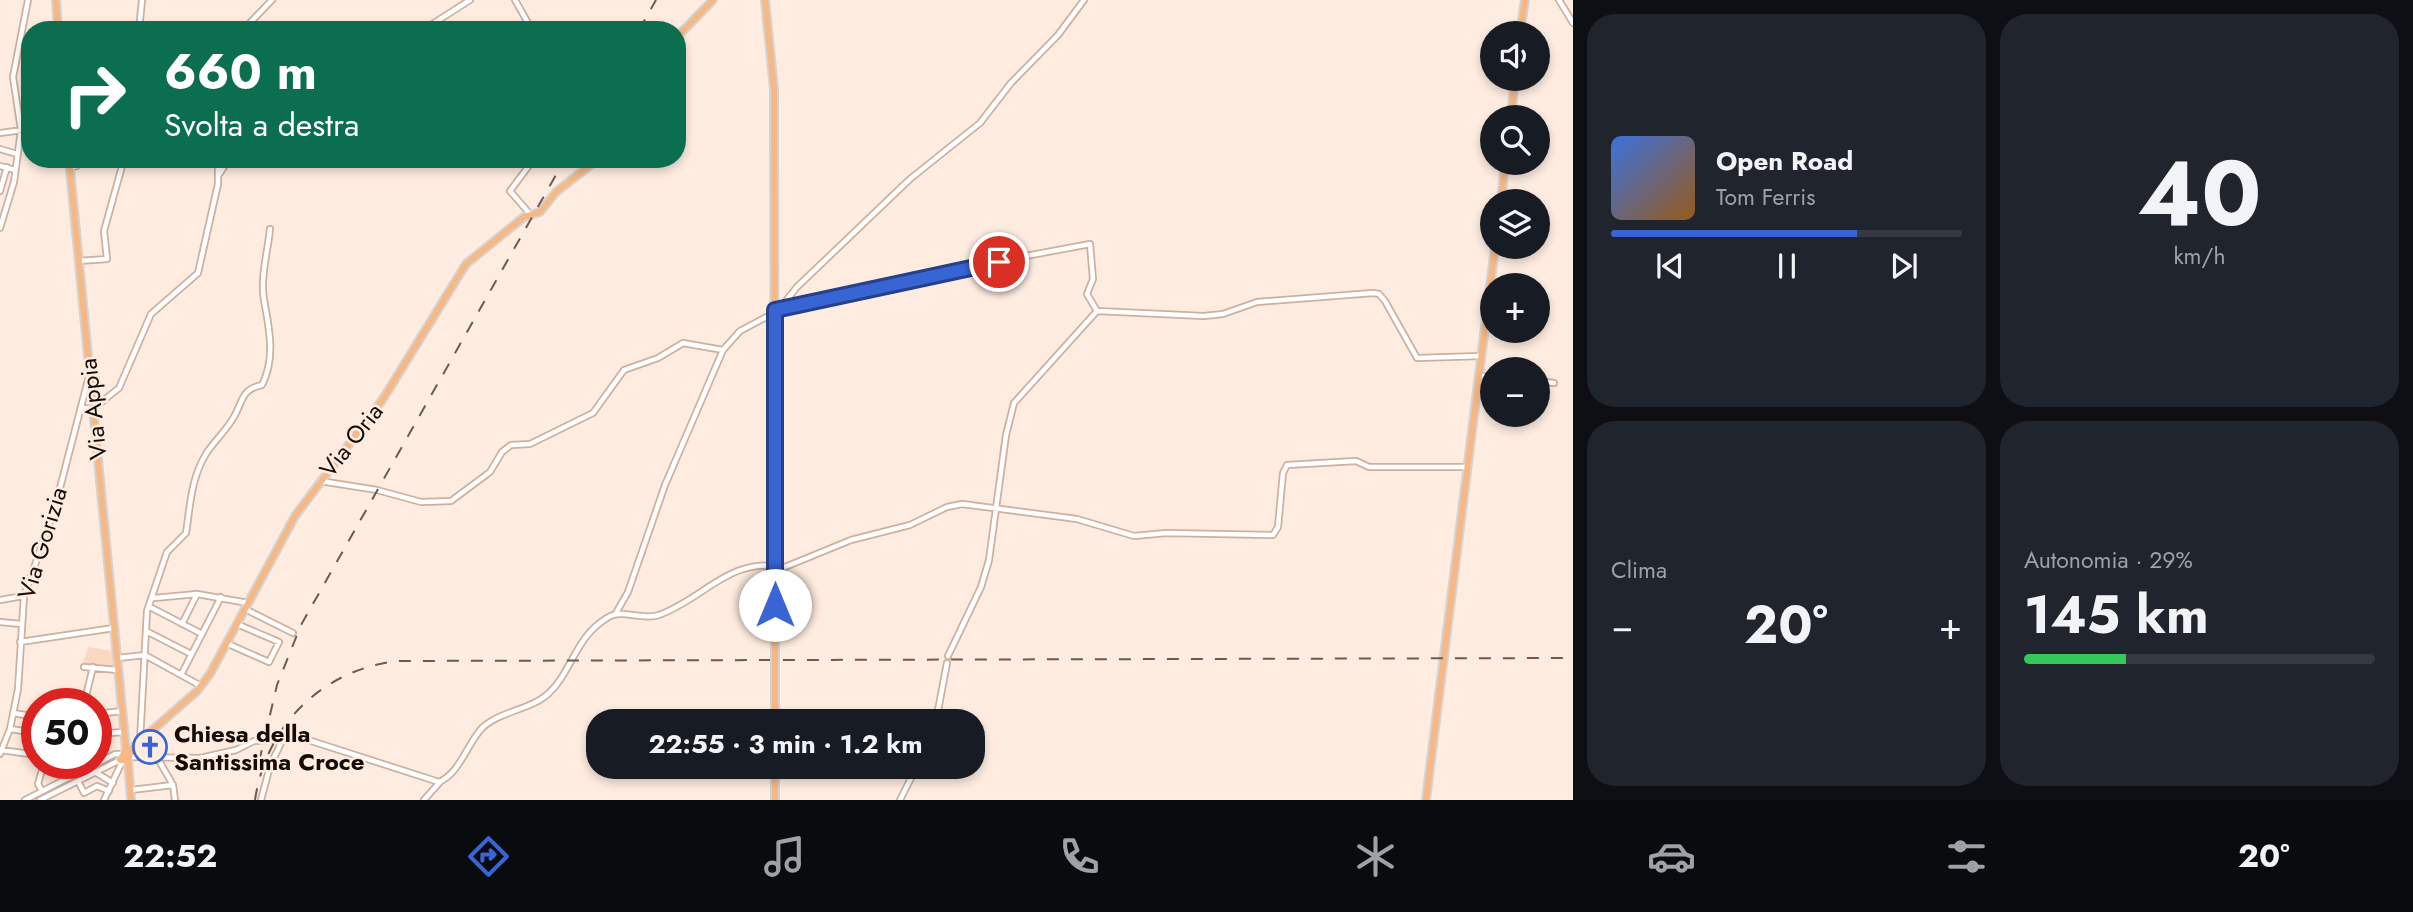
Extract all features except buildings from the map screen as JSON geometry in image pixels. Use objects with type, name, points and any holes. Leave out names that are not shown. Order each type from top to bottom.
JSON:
[{"type":"main road","points":[[56,0],[57,21]]},
{"type":"main road","points":[[686,28],[713,0]]},
{"type":"main road","points":[[766,0],[774,89],[777,310],[775,709]]},
{"type":"main road","points":[[1522,21],[1525,0]]},
{"type":"main road","name":"Via Appia","points":[[70,168],[131,800]]},
{"type":"main road","name":"Via Oria","points":[[127,756],[140,740],[201,686],[295,516],[383,400],[466,264],[530,215],[540,212],[552,195],[586,168]]},
{"type":"main road","points":[[1426,800],[1494,259]]},
{"type":"main road","points":[[775,779],[775,800]]},
{"type":"street","points":[[24,21],[28,0]]},
{"type":"street","points":[[140,21],[142,0]]},
{"type":"street","points":[[252,21],[272,0]]},
{"type":"street","points":[[436,21],[470,0]]},
{"type":"street","points":[[515,0],[527,21]]},
{"type":"street","points":[[777,310],[797,287],[910,179],[980,123],[1011,83],[1058,35],[1084,0]]},
{"type":"street","points":[[1559,0],[1573,23]]},
{"type":"street","points":[[0,228],[14,178],[21,130],[13,77],[21,36]]},
{"type":"street","points":[[0,133],[21,130]]},
{"type":"street","points":[[0,149],[18,154]]},
{"type":"street","points":[[0,166],[15,170]]},
{"type":"street","points":[[0,191],[2,175],[7,167]]},
{"type":"street","points":[[78,261],[107,260],[104,231],[122,168]]},
{"type":"street","points":[[82,408],[93,409],[119,388],[151,314],[198,273],[218,168]]},
{"type":"street","points":[[218,177],[224,168]]},
{"type":"street","points":[[527,168],[510,191],[530,215]]},
{"type":"street","points":[[2,175],[14,178]]},
{"type":"street","points":[[140,740],[146,631],[150,607],[167,552],[186,533],[191,497],[205,455],[236,415],[240,399],[246,392],[262,385],[265,379],[271,340],[264,288],[270,229]]},
{"type":"street","points":[[424,800],[486,725],[548,694],[585,636],[615,614],[628,592],[696,408],[723,350],[740,331],[777,310],[1090,244],[1093,279],[1087,294],[1097,311]]},
{"type":"street","points":[[1097,311],[1204,316],[1223,314],[1247,303],[1373,293],[1379,294],[1385,301],[1417,358],[1482,356]]},
{"type":"street","points":[[938,709],[947,659],[981,587],[989,560],[1006,435],[1014,403],[1097,311]]},
{"type":"street","points":[[320,481],[366,487],[421,502],[451,501],[490,472],[502,452],[511,445],[530,444],[593,413],[624,370],[658,358],[683,343],[723,350]]},
{"type":"street","name":"Via Gorizia","points":[[1,751],[10,729],[13,712],[24,596],[54,511],[89,376]]},
{"type":"street","points":[[1550,382],[1554,383]]},
{"type":"street","points":[[615,614],[653,617],[688,602],[734,570],[775,565],[785,567],[851,540],[910,525],[947,507],[995,507],[1077,519],[1134,536],[1166,533],[1273,535],[1278,527],[1283,473],[1287,465],[1356,461],[1369,467],[1469,467]]},
{"type":"street","points":[[154,598],[197,594],[221,597],[247,606],[293,633]]},
{"type":"street","points":[[182,624],[197,594]]},
{"type":"street","points":[[0,600],[24,596]]},
{"type":"street","points":[[181,675],[221,597]]},
{"type":"street","points":[[150,607],[202,634]]},
{"type":"street","points":[[0,622],[21,624]]},
{"type":"street","points":[[226,643],[269,662],[279,642],[237,624]]},
{"type":"street","points":[[20,642],[114,628]]},
{"type":"street","points":[[146,631],[191,654]]},
{"type":"street","points":[[118,658],[145,655],[201,686]]},
{"type":"street","points":[[84,667],[119,670]]},
{"type":"street","points":[[88,688],[93,667]]},
{"type":"street","points":[[112,712],[123,711]]},
{"type":"street","points":[[13,712],[21,714]]},
{"type":"street","points":[[10,729],[21,731]]},
{"type":"street","points":[[112,733],[125,732]]},
{"type":"street","points":[[112,755],[158,759],[200,758],[236,750],[254,741],[284,738],[315,740],[431,782],[441,782]]},
{"type":"street","points":[[261,800],[267,774],[284,738]]},
{"type":"street","points":[[1,751],[21,753]]},
{"type":"street","points":[[112,763],[127,756]]},
{"type":"street","points":[[104,800],[127,756]]},
{"type":"street","points":[[158,759],[173,785],[175,800]]},
{"type":"street","points":[[39,779],[38,784],[42,791]]},
{"type":"street","points":[[25,800],[64,779]]},
{"type":"street","points":[[40,800],[82,779]]},
{"type":"street","points":[[106,779],[113,783]]},
{"type":"street","points":[[900,800],[910,779]]},
{"type":"street","points":[[78,781],[83,793],[97,786],[108,791]]},
{"type":"street","points":[[131,790],[173,785]]},
{"type":"shaded area","points":[[88,647],[113,651],[114,668],[83,665]]},
{"type":"railway","points":[[644,21],[656,0]]},
{"type":"railway","points":[[259,762],[277,685],[301,625],[560,168]]},
{"type":"railway","points":[[255,800],[261,773],[271,748],[285,725],[302,706],[322,689],[345,676],[370,666],[397,661],[1573,658]]},
{"type":"place","name":"Chiesa della Santissima Croce","points":[[150,747]]},
{"type":"route","points":[[775,605],[775,310],[903,284],[951,270],[999,262]]}]
